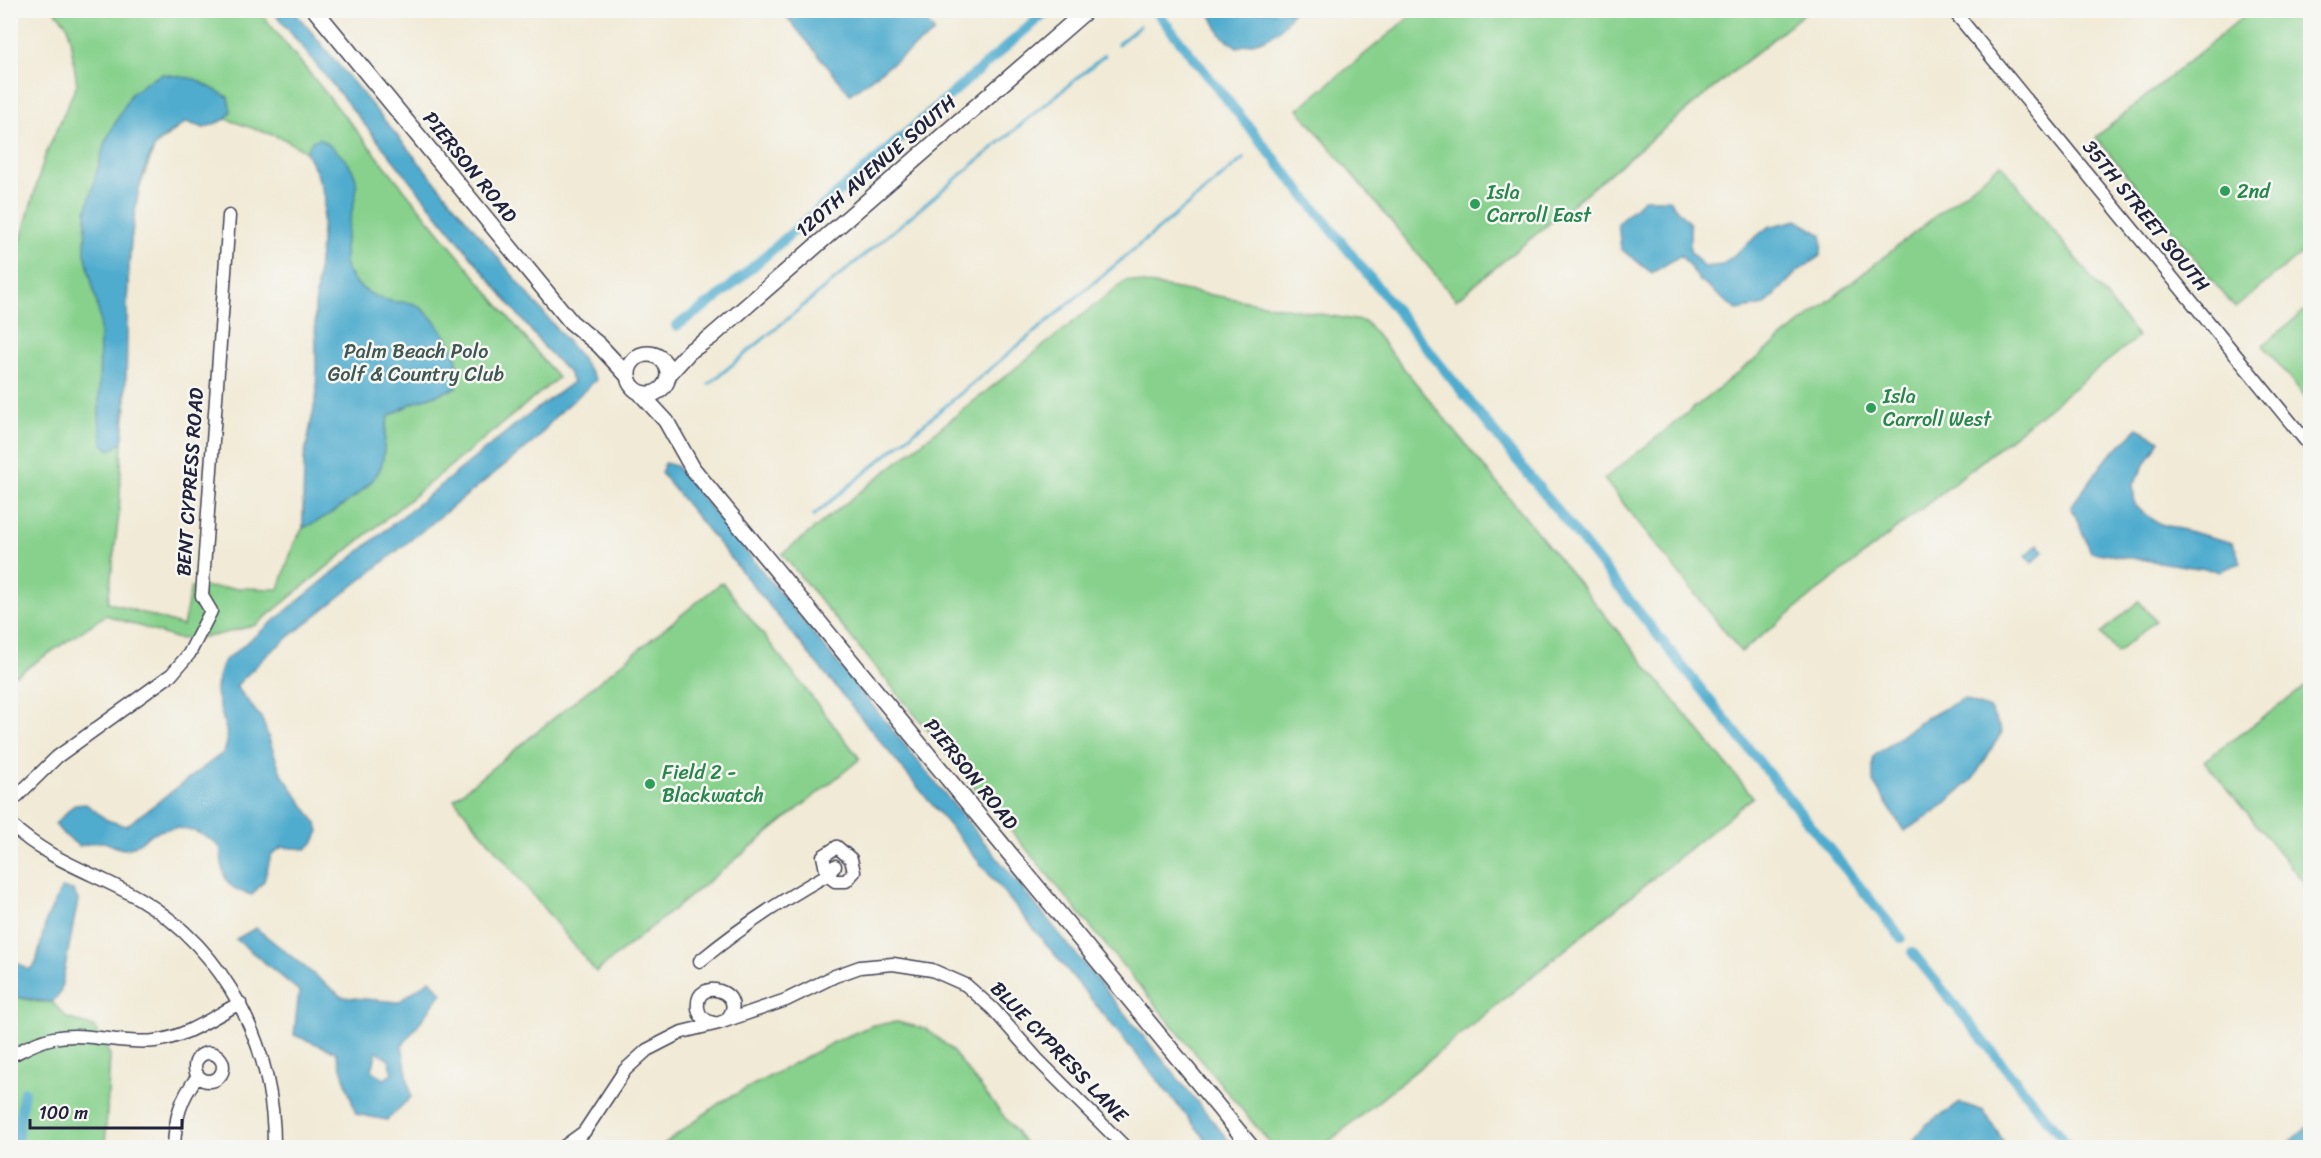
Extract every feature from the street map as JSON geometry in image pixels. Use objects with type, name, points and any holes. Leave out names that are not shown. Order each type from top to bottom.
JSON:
[{"type":"street","name":"PIERSON ROAD","points":[[315,10],[535,280],[571,322],[599,345],[627,375]]},
{"type":"street","name":"120TH AVENUE SOUTH","points":[[666,381],[690,351],[729,322],[1087,10]]},
{"type":"street","name":"35TH STREET SOUTH","points":[[1953,10],[2310,446]]},
{"type":"street","name":"BENT CYPRESS ROAD","points":[[10,803],[51,761],[172,674],[189,654],[211,611],[202,596],[229,216]]},
{"type":"street","name":"PIERSON ROAD","points":[[599,345],[635,358]]},
{"type":"street","name":"120TH AVENUE SOUTH","points":[[661,358],[690,351]]},
{"type":"street","points":[[645,354],[661,358],[668,368],[666,381],[657,393],[641,394],[633,389],[627,375],[629,366],[635,358],[645,354]]},
{"type":"street","name":"PIERSON ROAD","points":[[666,381],[666,421]]},
{"type":"street","name":"PIERSON ROAD","points":[[641,394],[666,421],[693,469],[1252,1148]]},
{"type":"street","points":[[10,825],[55,858],[141,900],[172,922],[207,955],[240,1003],[259,1044],[272,1100],[274,1148]]},
{"type":"street","points":[[700,961],[735,932],[831,871]]},
{"type":"street","name":"BLUE CYPRESS LANE","points":[[562,1148],[584,1132],[625,1070],[647,1050],[682,1032],[786,1000],[835,976],[860,967],[892,964],[932,970],[966,985],[1126,1148]]},
{"type":"street","points":[[10,1056],[37,1043],[66,1036],[139,1041],[169,1038],[240,1003]]},
{"type":"street","points":[[174,1148],[177,1114],[185,1093],[198,1076]]},
{"type":"green space","name":"Palm Beach Polo Golf & Country Club","points":[[55,11],[259,11],[558,378],[256,625],[213,636],[178,639],[106,615],[18,674],[11,676],[11,299],[17,253],[45,156],[77,84],[68,26]],"holes":[[[226,119],[284,139],[306,152],[317,173],[325,197],[315,309],[317,393],[304,459],[303,528],[294,543],[279,589],[191,587],[183,626],[108,602],[119,514],[126,408],[126,312],[131,240],[138,192],[155,146],[186,122],[204,128]]]},
{"type":"green space","name":"Isla Carroll East","points":[[1417,11],[1807,11],[1456,300],[1298,109]]},
{"type":"green space","name":"2nd","points":[[2250,11],[2310,11],[2310,246],[2235,308],[2096,137]]},
{"type":"green space","name":"Isla Carroll West","points":[[2001,164],[2138,337],[1741,652],[1604,479]]},
{"type":"green space","points":[[1126,280],[1366,322],[1753,797],[1322,1147],[1273,1147],[782,554]]},
{"type":"green space","points":[[2310,306],[2310,403],[2263,345]]},
{"type":"green space","name":"Field 2 - Blackwatch","points":[[722,582],[860,759],[596,972],[454,799]]},
{"type":"green space","points":[[2139,601],[2155,621],[2117,653],[2101,633]]},
{"type":"green space","points":[[2310,683],[2310,890],[2204,761]]},
{"type":"green space","points":[[17,997],[38,1002],[52,1002],[67,1018],[94,1027],[110,1055],[105,1147],[11,1148],[11,998]]},
{"type":"green space","points":[[897,1022],[926,1029],[949,1047],[1028,1147],[660,1147],[721,1102],[838,1040],[873,1025]]},
{"type":"water","points":[[273,11],[294,11],[581,358],[596,380],[555,417],[536,440],[269,653],[236,686],[262,719],[281,773],[317,824],[319,831],[314,842],[306,849],[282,847],[271,855],[264,881],[252,895],[229,884],[223,872],[220,847],[196,832],[178,828],[159,831],[125,849],[103,842],[79,846],[63,834],[55,824],[74,805],[86,804],[107,820],[126,826],[224,752],[226,729],[216,691],[223,662],[520,421],[573,382],[568,372],[545,348]]},
{"type":"water","points":[[782,11],[918,11],[935,32],[850,94]]},
{"type":"water","points":[[1209,11],[1293,11],[1283,26],[1271,36],[1237,47],[1221,35]]},
{"type":"water","points":[[163,74],[195,79],[228,97],[231,111],[226,119],[204,128],[186,122],[157,144],[146,165],[137,200],[130,246],[125,415],[122,443],[110,450],[103,444],[99,418],[100,318],[85,253],[86,212],[105,142],[131,94],[150,80]]},
{"type":"water","points":[[320,138],[350,165],[355,176],[355,199],[345,249],[346,265],[350,275],[358,285],[373,295],[394,302],[411,303],[426,312],[454,350],[458,372],[456,388],[413,403],[389,416],[382,463],[371,482],[336,510],[303,528],[304,459],[317,393],[315,309],[325,197],[317,173],[306,152],[312,141]]},
{"type":"water","points":[[1644,199],[1668,199],[1690,224],[1690,251],[1704,267],[1722,265],[1768,227],[1797,220],[1822,235],[1821,255],[1797,272],[1765,305],[1737,310],[1700,281],[1681,255],[1652,273],[1621,249],[1618,223]]},
{"type":"water","points":[[2138,428],[2160,440],[2133,484],[2135,505],[2157,523],[2233,543],[2241,563],[2219,571],[2091,552],[2071,506],[2109,456]]},
{"type":"water","points":[[665,463],[676,466],[1234,1147],[1212,1147],[661,473]]},
{"type":"water","points":[[2038,544],[2044,551],[2032,563],[2026,556]]},
{"type":"water","points":[[1963,699],[1990,709],[2002,732],[1973,779],[1933,814],[1904,831],[1873,782],[1873,757],[1924,719]]},
{"type":"water","points":[[61,888],[73,890],[78,900],[60,994],[52,1002],[11,998],[11,959],[29,970],[36,963],[46,921]]},
{"type":"water","points":[[256,928],[342,997],[398,1002],[430,980],[442,993],[402,1046],[411,1097],[387,1120],[356,1114],[336,1052],[294,1035],[299,991],[236,939]],"holes":[[[377,1051],[389,1060],[393,1073],[384,1079],[372,1070]]]},
{"type":"water","points":[[1960,1103],[1984,1111],[2007,1147],[1908,1147],[1927,1124]]},
{"type":"water","points":[[2310,1125],[2310,1147],[2286,1147],[2290,1142]]},
{"type":"waterway","points":[[676,326],[717,298],[1048,10]]},
{"type":"waterway","points":[[1155,10],[1901,938]]},
{"type":"waterway","points":[[1118,44],[1140,26]]},
{"type":"waterway","points":[[709,384],[1105,55]]},
{"type":"waterway","points":[[813,516],[1244,158]]},
{"type":"waterway","points":[[1912,952],[2070,1148]]},
{"type":"waterway","points":[[16,1148],[24,1091]]},
{"type":"place","name":"2nd","points":[[2225,191]]},
{"type":"place","name":"Isla Carroll East","points":[[1475,204]]},
{"type":"place","name":"Isla Carroll West","points":[[1871,408]]},
{"type":"place","name":"Field 2 - Blackwatch","points":[[650,784]]}]
